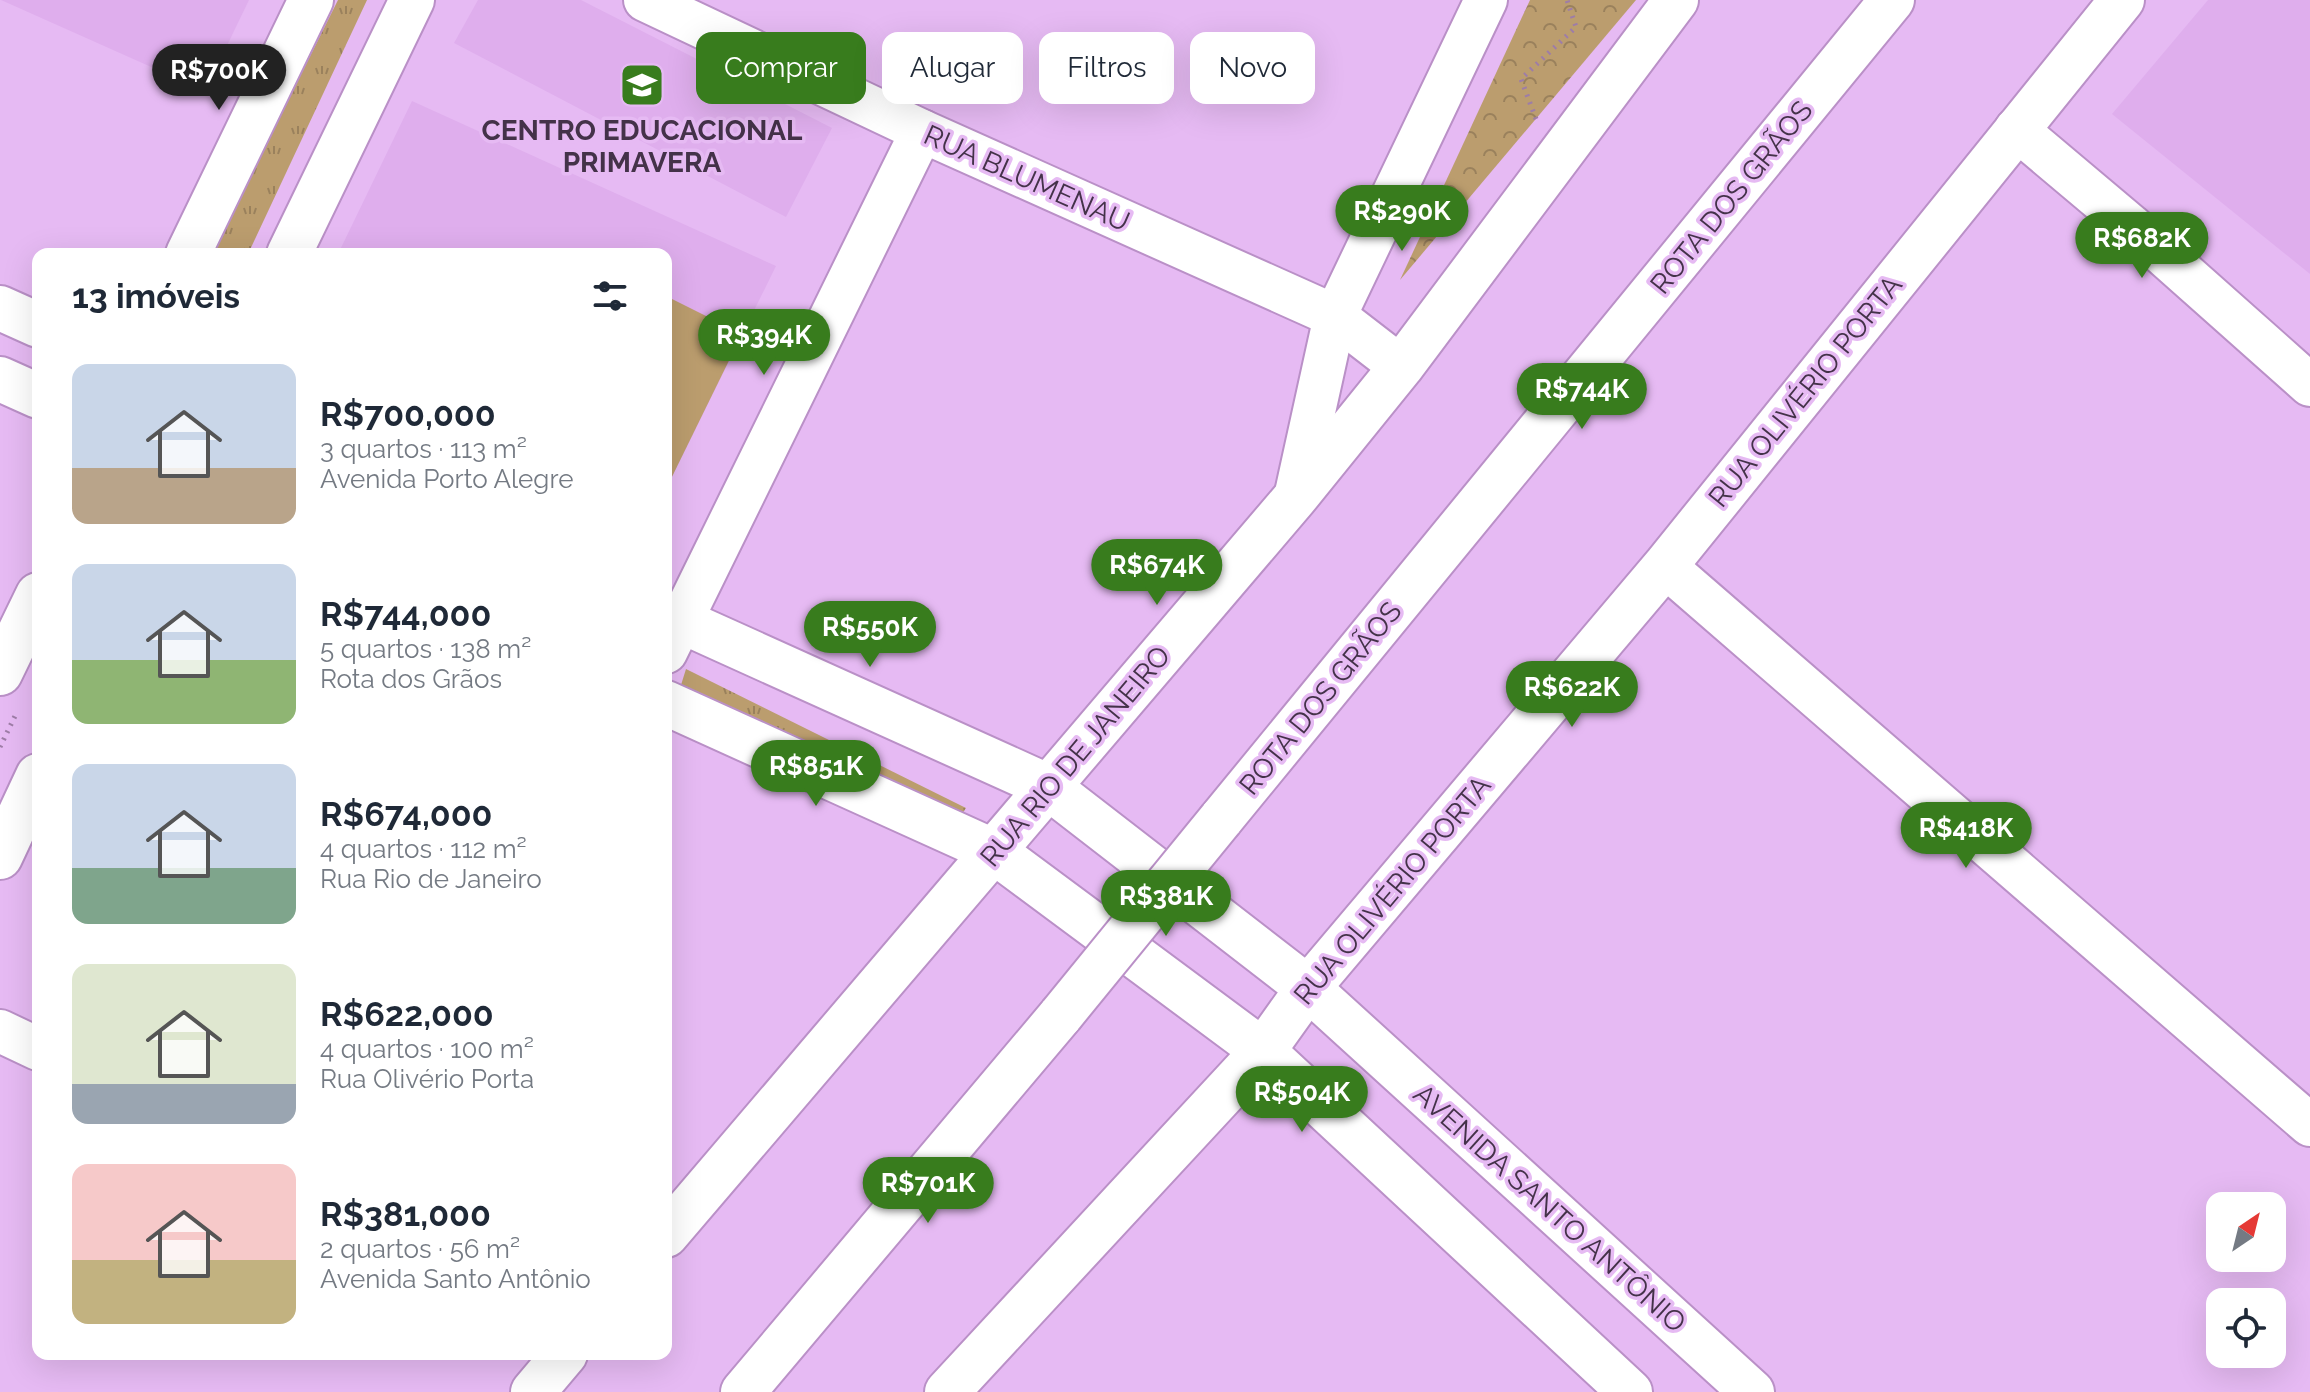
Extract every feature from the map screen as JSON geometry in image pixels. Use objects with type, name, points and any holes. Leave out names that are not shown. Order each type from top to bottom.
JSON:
[{"type":"street","points":[[191,248],[311,0]]},
{"type":"street","points":[[292,248],[412,0]]},
{"type":"street","name":"RUA BLUMENAU","points":[[645,0],[922,131],[1335,316],[1401,367]]},
{"type":"street","points":[[1295,498],[1335,316],[1486,0]]},
{"type":"street","name":"RUA RIO DE JANEIRO","points":[[672,1228],[1295,498],[1401,367],[1676,0]]},
{"type":"street","name":"ROTA DOS GRÃOS","points":[[743,1392],[1061,1015],[1891,0]]},
{"type":"street","name":"RUA OLIVÉRIO PORTA","points":[[947,1392],[1263,1051],[1308,988],[1665,566],[2122,0]]},
{"type":"street","points":[[2016,129],[2130,225],[2310,385]]},
{"type":"street","points":[[672,627],[922,131]]},
{"type":"street","points":[[0,308],[32,322]]},
{"type":"street","points":[[0,379],[32,393]]},
{"type":"street","points":[[1665,566],[2310,1125]]},
{"type":"street","points":[[0,673],[32,607]]},
{"type":"street","name":"AVENIDA SANTO ANTÔNIO","points":[[672,629],[1047,786],[1308,988],[1752,1392]]},
{"type":"street","points":[[672,706],[995,852],[1263,1051],[1630,1392]]},
{"type":"street","points":[[0,857],[32,789]]},
{"type":"street","points":[[0,1031],[32,1046]]},
{"type":"street","points":[[533,1392],[560,1360]]},
{"type":"path","points":[[1536,119],[1521,79],[1576,27],[1567,0]]},
{"type":"shaded area","points":[[1,0],[249,0],[205,91]]},
{"type":"shaded area","name":"CENTRO EDUCACIONAL PRIMAVERA","points":[[478,0],[581,0],[696,59],[696,104],[785,104],[832,128],[786,217],[454,43]]},
{"type":"shaded area","points":[[2208,0],[2310,0],[2310,274],[2112,114]]},
{"type":"shaded area","points":[[412,101],[776,266],[672,477],[672,248],[341,248]]},
{"type":"green space","points":[[338,0],[367,0],[251,248],[214,248]]},
{"type":"green space","points":[[1530,0],[1636,0],[1400,280]]},
{"type":"green space","points":[[672,299],[742,334],[672,477]]},
{"type":"green space","points":[[686,669],[966,808],[958,820],[681,685]]},
{"type":"place","name":"CENTRO EDUCACIONAL PRIMAVERA","points":[[642,85]]}]
